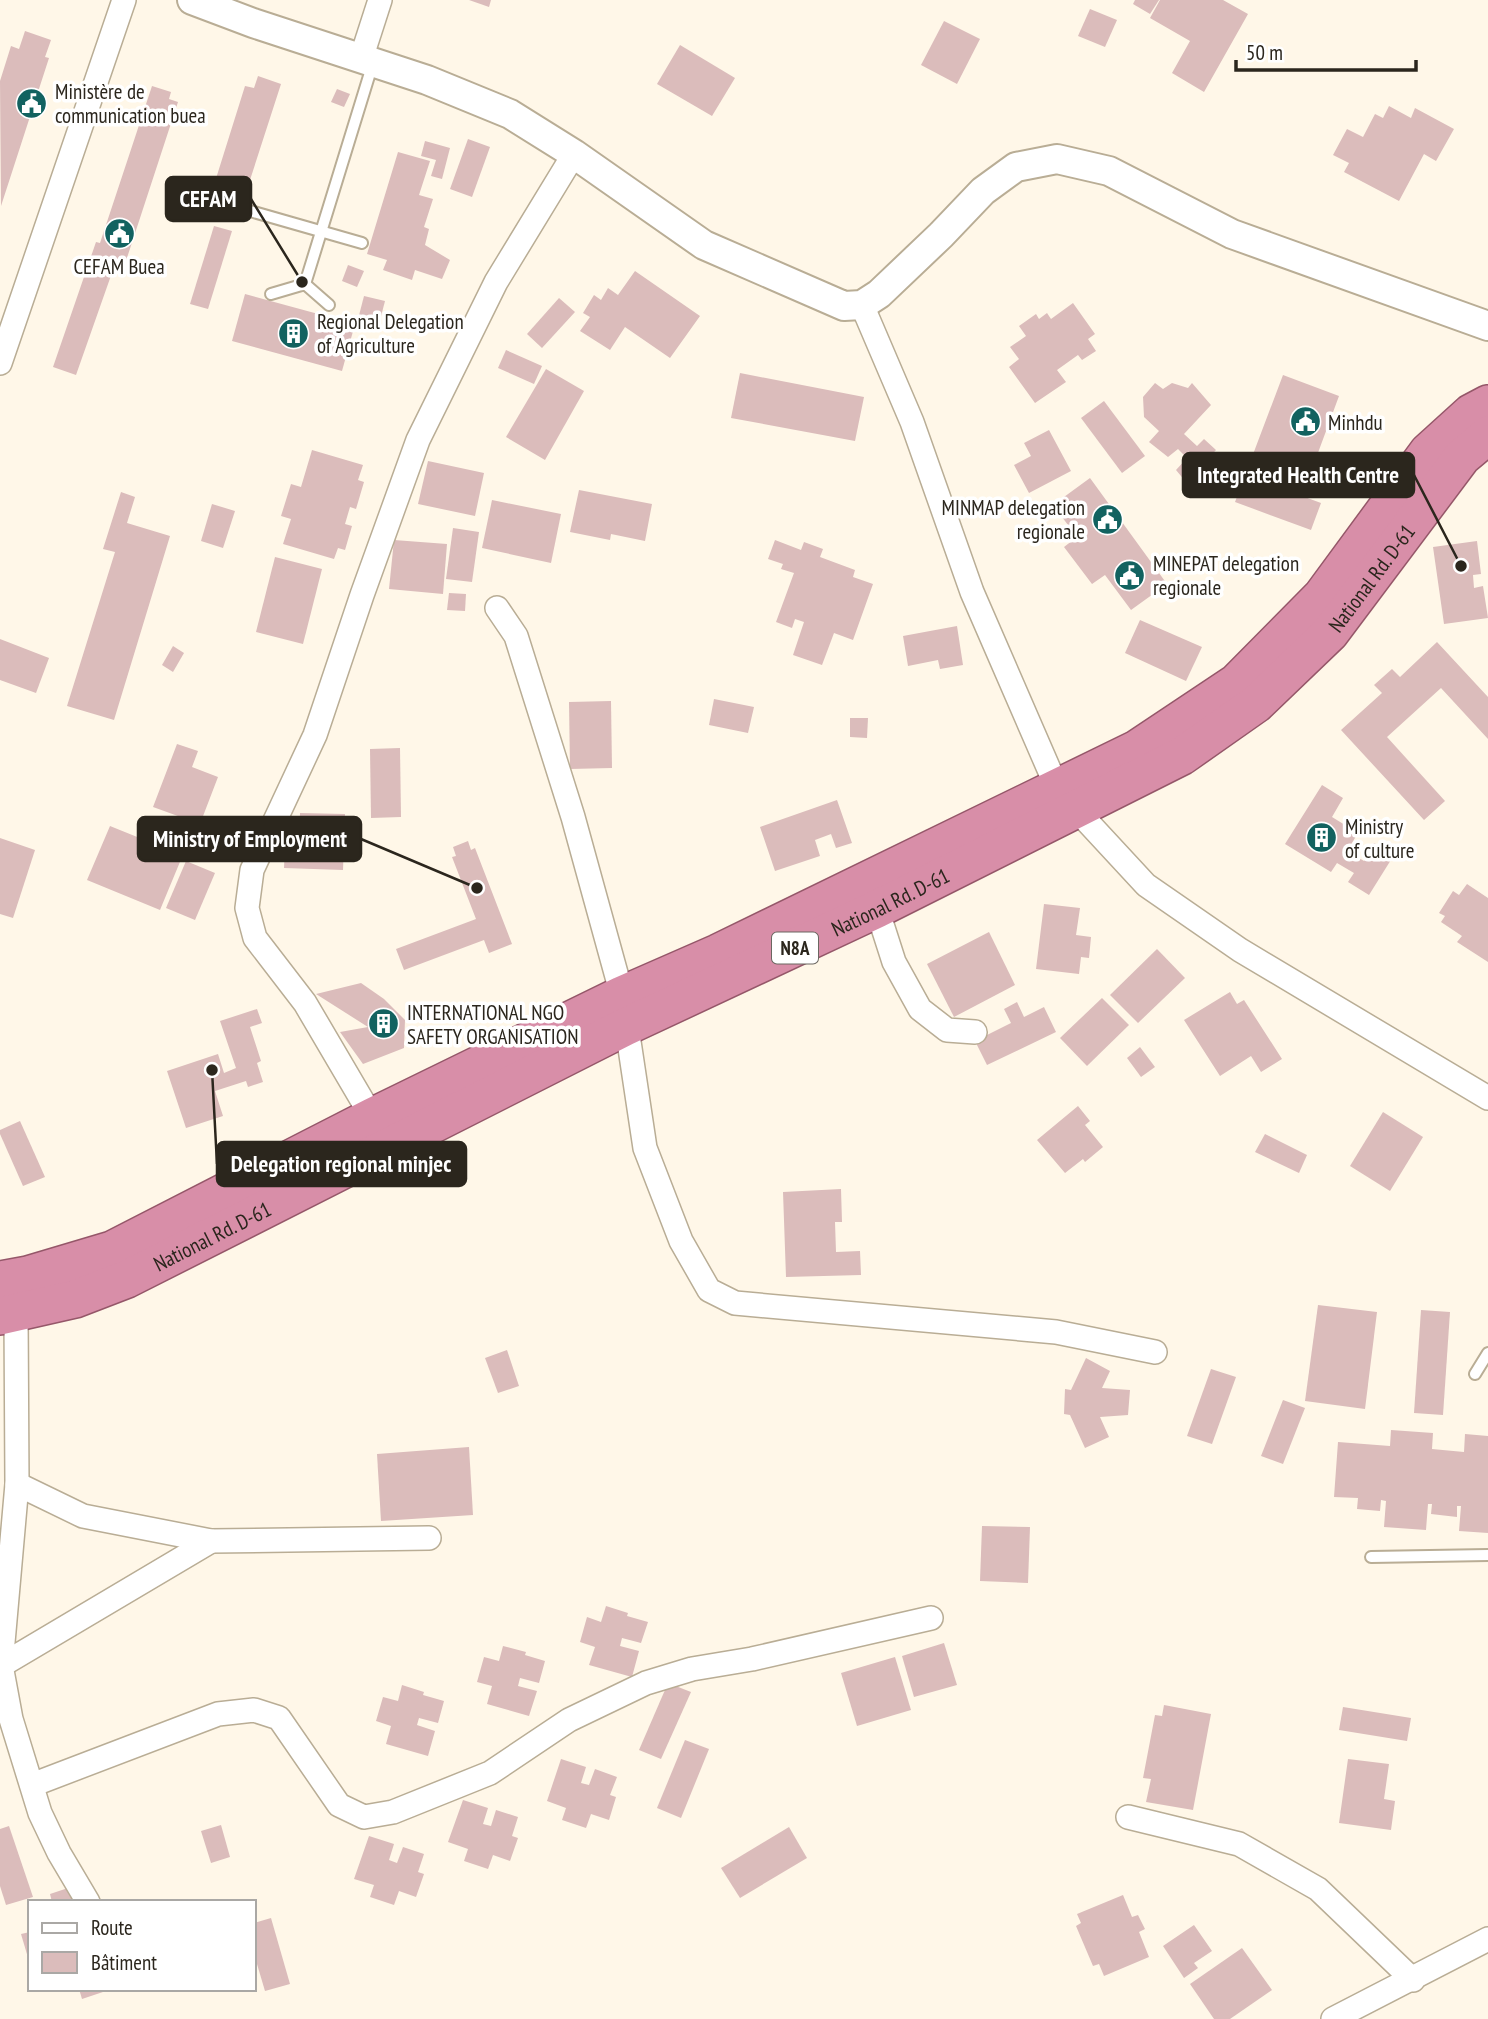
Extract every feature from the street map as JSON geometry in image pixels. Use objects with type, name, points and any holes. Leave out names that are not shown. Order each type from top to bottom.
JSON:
[{"type":"highway","name":"National Rd. D-61","points":[[0,1280],[28,1276],[112,1250],[372,1117],[623,1011],[877,909],[1067,800],[1236,683],[1322,596],[1428,452],[1471,413],[1488,404]]},
{"type":"highway","name":"National Rd. D-61","points":[[8,1315],[75,1299],[127,1279],[623,1011],[718,953],[1067,800],[1182,756],[1256,704],[1330,632],[1462,457],[1488,435]]},
{"type":"street","points":[[0,363],[124,0]]},
{"type":"street","points":[[192,0],[427,80],[510,114],[574,154],[704,245],[844,306],[862,305],[879,294],[983,191],[1016,167],[1057,159],[1109,171],[1232,233],[1488,326]]},
{"type":"street","points":[[367,61],[380,0]]},
{"type":"street","points":[[372,1117],[305,1003],[256,938],[247,908],[252,870],[315,735],[362,594],[418,440],[496,282],[574,154]]},
{"type":"street","points":[[862,305],[912,422],[972,592],[1067,800],[1146,885],[1240,950],[1488,1098]]},
{"type":"street","points":[[497,608],[516,636],[573,817],[623,1011],[645,1148],[681,1241],[709,1290],[735,1303],[1056,1332],[1155,1352]]},
{"type":"street","points":[[877,909],[894,962],[920,1009],[947,1030],[975,1032]]},
{"type":"street","points":[[8,1315],[17,1485],[1,1665],[11,1719],[45,1823],[87,1900]]},
{"type":"street","points":[[17,1485],[83,1516],[211,1541],[429,1538]]},
{"type":"street","points":[[1,1665],[211,1541]]},
{"type":"street","points":[[32,1785],[218,1714],[254,1710],[279,1718],[339,1805],[364,1817],[393,1812],[490,1773],[569,1720],[646,1684],[692,1669],[752,1659],[932,1618]]},
{"type":"street","points":[[1128,1817],[1239,1844],[1318,1889],[1413,1980]]},
{"type":"street","points":[[1333,2019],[1360,2013],[1488,1939]]},
{"type":"lane","points":[[305,284],[367,61]]},
{"type":"lane","points":[[250,211],[362,243]]},
{"type":"lane","points":[[271,294],[305,284]]},
{"type":"lane","points":[[305,284],[329,304]]},
{"type":"lane","points":[[1475,1374],[1488,1353]]},
{"type":"lane","points":[[1371,1557],[1488,1555]]},
{"type":"building","points":[[469,0],[491,0],[489,7]]},
{"type":"building","points":[[1135,0],[1159,0],[1150,14],[1133,4]]},
{"type":"building","points":[[1160,0],[1223,0],[1248,14],[1204,92],[1172,73],[1190,41],[1150,18]]},
{"type":"building","points":[[1090,9],[1117,20],[1105,47],[1078,36]]},
{"type":"building","points":[[944,21],[980,39],[957,84],[921,65]]},
{"type":"building","points":[[25,31],[51,40],[45,57],[49,58],[1,206],[0,81],[11,46],[19,49]]},
{"type":"building","points":[[680,45],[735,78],[712,116],[657,84]]},
{"type":"building","points":[[258,76],[281,84],[239,214],[208,204],[245,86],[254,88]]},
{"type":"building","points":[[152,86],[171,92],[169,99],[178,102],[123,270],[114,267],[76,375],[53,367],[96,242],[100,243]]},
{"type":"building","points":[[337,89],[350,94],[344,107],[331,102]]},
{"type":"building","points":[[1389,106],[1411,118],[1415,108],[1454,129],[1436,161],[1424,154],[1399,201],[1344,172],[1349,163],[1333,155],[1347,129],[1363,137],[1375,114],[1383,118]]},
{"type":"building","points":[[468,139],[490,147],[472,197],[450,189]]},
{"type":"building","points":[[425,141],[450,148],[442,179],[431,176],[436,160],[421,156]]},
{"type":"building","points":[[398,152],[430,161],[419,195],[433,199],[424,227],[429,229],[425,245],[450,260],[442,279],[415,270],[412,280],[383,270],[387,260],[367,254]]},
{"type":"building","points":[[214,226],[232,231],[208,309],[190,304]]},
{"type":"building","points":[[348,265],[364,271],[357,287],[342,281]]},
{"type":"building","points":[[635,271],[700,316],[670,358],[625,327],[610,350],[580,331],[590,317],[583,313],[594,295],[601,300],[608,288],[618,295]]},
{"type":"building","name":"Regional Delegation of Agriculture","points":[[245,294],[355,324],[342,371],[232,341]]},
{"type":"building","points":[[364,296],[385,301],[378,328],[357,323]]},
{"type":"building","points":[[559,298],[575,312],[542,348],[527,334]]},
{"type":"building","points":[[1073,303],[1095,334],[1088,339],[1096,351],[1082,360],[1078,355],[1057,370],[1066,382],[1035,403],[1009,367],[1019,359],[1010,347],[1026,336],[1019,326],[1036,314],[1039,319],[1047,313],[1051,319]]},
{"type":"building","points":[[506,350],[542,366],[534,384],[498,368]]},
{"type":"building","points":[[546,369],[584,391],[545,460],[506,437]]},
{"type":"building","points":[[740,373],[864,397],[855,441],[731,418]]},
{"type":"building","points":[[1283,375],[1339,396],[1302,496],[1321,503],[1311,530],[1235,502]]},
{"type":"building","points":[[1155,383],[1163,389],[1172,383],[1188,388],[1192,383],[1211,405],[1184,434],[1197,446],[1204,439],[1216,450],[1186,482],[1176,470],[1187,458],[1178,449],[1168,457],[1149,442],[1159,431],[1144,417],[1143,397]]},
{"type":"building","points":[[1104,401],[1145,456],[1122,473],[1081,418]]},
{"type":"building","points":[[1049,430],[1071,471],[1029,493],[1014,465],[1031,456],[1024,443]]},
{"type":"building","points":[[312,450],[363,465],[358,480],[364,482],[356,509],[350,507],[345,524],[352,526],[345,550],[338,548],[334,559],[283,544],[291,519],[281,516],[291,484],[301,487]]},
{"type":"building","points":[[428,461],[484,473],[475,516],[418,504]]},
{"type":"building","points":[[1090,478],[1167,584],[1131,610],[1105,575],[1092,584],[1064,547],[1077,537],[1053,505]]},
{"type":"building","points":[[579,490],[652,504],[645,541],[611,534],[610,540],[570,532]]},
{"type":"building","points":[[121,492],[135,497],[127,523],[170,536],[114,720],[67,706],[115,552],[103,549]]},
{"type":"building","points":[[492,500],[561,514],[551,563],[482,548]]},
{"type":"building","points":[[212,504],[235,511],[223,548],[201,541]]},
{"type":"building","points":[[453,528],[479,532],[472,582],[446,579]]},
{"type":"building","points":[[394,540],[447,544],[443,594],[389,589]]},
{"type":"building","points":[[775,540],[801,550],[804,542],[823,549],[820,557],[855,570],[853,577],[873,584],[853,640],[834,633],[822,665],[793,655],[804,622],[795,619],[792,628],[776,622],[794,573],[781,569],[783,564],[768,559]]},
{"type":"building","points":[[1477,541],[1481,574],[1473,575],[1474,588],[1483,586],[1488,618],[1444,624],[1433,547]]},
{"type":"building","points":[[275,557],[322,569],[303,644],[256,632]]},
{"type":"building","points":[[449,593],[466,594],[465,611],[447,610]]},
{"type":"building","points":[[1140,620],[1202,647],[1186,681],[1125,653]]},
{"type":"building","points":[[957,626],[963,665],[940,669],[938,660],[908,666],[903,636]]},
{"type":"building","points":[[0,639],[49,658],[36,693],[0,680]]},
{"type":"building","points":[[1437,642],[1488,697],[1488,739],[1441,688],[1387,737],[1445,801],[1424,820],[1341,730],[1382,693],[1374,685],[1392,669],[1400,677]]},
{"type":"building","points":[[173,646],[184,653],[173,672],[162,665]]},
{"type":"building","points":[[714,699],[754,707],[748,733],[709,725]]},
{"type":"building","points":[[611,701],[612,768],[570,769],[569,702]]},
{"type":"building","points":[[850,718],[868,718],[867,738],[850,737]]},
{"type":"building","points":[[177,744],[198,751],[192,767],[218,777],[200,824],[153,807]]},
{"type":"building","points":[[400,748],[401,817],[371,818],[370,749]]},
{"type":"building","name":"Ministry of culture","points":[[1322,785],[1343,798],[1332,817],[1358,833],[1347,851],[1364,861],[1374,843],[1394,855],[1369,895],[1348,882],[1354,873],[1337,863],[1331,872],[1285,844]]},
{"type":"building","points":[[837,800],[852,843],[836,848],[831,834],[815,840],[820,856],[775,871],[760,827]]},
{"type":"building","points":[[300,813],[345,814],[343,870],[284,868],[285,845],[299,846]]},
{"type":"building","points":[[110,826],[152,843],[157,832],[168,837],[170,830],[188,838],[186,844],[190,845],[185,858],[182,857],[160,910],[87,880]]},
{"type":"building","points":[[0,838],[35,850],[13,918],[0,914]]},
{"type":"building","points":[[468,841],[471,850],[475,848],[512,944],[489,953],[484,940],[404,970],[396,949],[476,919],[452,857],[456,856],[453,847]]},
{"type":"building","points":[[186,861],[215,873],[195,920],[166,908]]},
{"type":"building","points":[[1467,884],[1488,898],[1488,962],[1457,942],[1462,936],[1441,922],[1445,916],[1439,913],[1453,891],[1459,895]]},
{"type":"building","points":[[1044,904],[1080,908],[1076,935],[1091,937],[1089,958],[1081,957],[1079,974],[1036,969]]},
{"type":"building","points":[[989,932],[1015,985],[954,1017],[927,964]]},
{"type":"building","points":[[1157,949],[1185,978],[1138,1023],[1110,995]]},
{"type":"building","name":"INTERNATIONAL NGO SAFETY ORGANISATION","points":[[361,983],[384,999],[405,1020],[404,1048],[363,1064],[340,1032],[368,1027],[316,994]]},
{"type":"building","points":[[1230,992],[1237,1004],[1244,1000],[1282,1059],[1261,1072],[1251,1056],[1220,1076],[1184,1020]]},
{"type":"building","points":[[1102,998],[1129,1025],[1087,1066],[1060,1038]]},
{"type":"building","points":[[1017,1002],[1024,1017],[1044,1007],[1056,1032],[987,1065],[975,1041],[1011,1023],[1004,1009]]},
{"type":"building","points":[[257,1009],[262,1023],[250,1027],[261,1061],[257,1063],[263,1082],[248,1087],[246,1081],[215,1091],[223,1116],[186,1128],[167,1071],[218,1054],[224,1073],[236,1068],[220,1021]]},
{"type":"building","points":[[1140,1047],[1155,1067],[1141,1077],[1127,1058]]},
{"type":"building","points":[[1078,1106],[1090,1121],[1085,1125],[1103,1147],[1085,1162],[1083,1159],[1065,1173],[1037,1140]]},
{"type":"building","points":[[1383,1112],[1423,1137],[1390,1191],[1350,1166]]},
{"type":"building","points":[[20,1121],[45,1177],[23,1186],[0,1134],[0,1130]]},
{"type":"building","points":[[1265,1134],[1307,1155],[1299,1173],[1255,1152]]},
{"type":"building","points":[[841,1189],[842,1222],[835,1222],[836,1252],[860,1251],[861,1275],[786,1277],[783,1192]]},
{"type":"building","points":[[1318,1305],[1377,1312],[1365,1409],[1305,1401]]},
{"type":"building","points":[[1421,1310],[1450,1312],[1443,1415],[1414,1413]]},
{"type":"building","points":[[507,1350],[519,1386],[498,1393],[485,1358]]},
{"type":"building","points":[[1086,1358],[1110,1371],[1102,1388],[1130,1390],[1128,1415],[1100,1417],[1109,1437],[1085,1448],[1070,1415],[1064,1414],[1065,1389],[1071,1390]]},
{"type":"building","points":[[1211,1369],[1236,1377],[1212,1444],[1187,1436]]},
{"type":"building","points":[[1283,1400],[1305,1408],[1283,1464],[1261,1456]]},
{"type":"building","points":[[1391,1430],[1433,1433],[1432,1449],[1464,1452],[1465,1434],[1488,1436],[1488,1533],[1459,1531],[1461,1506],[1457,1506],[1457,1517],[1431,1514],[1432,1504],[1428,1504],[1426,1530],[1384,1527],[1386,1501],[1381,1500],[1380,1511],[1357,1509],[1358,1498],[1334,1497],[1338,1442],[1390,1446]]},
{"type":"building","points":[[469,1447],[473,1515],[381,1521],[377,1454]]},
{"type":"building","points":[[982,1526],[1030,1527],[1028,1583],[980,1581]]},
{"type":"building","points":[[606,1606],[648,1622],[641,1643],[622,1638],[620,1646],[639,1651],[632,1677],[589,1665],[595,1647],[580,1642],[587,1617],[601,1622]]},
{"type":"building","points":[[944,1643],[957,1685],[914,1697],[902,1656]]},
{"type":"building","points":[[503,1646],[545,1661],[539,1683],[520,1678],[518,1686],[537,1691],[529,1716],[487,1704],[492,1686],[477,1682],[484,1657],[499,1661]]},
{"type":"building","points":[[895,1657],[911,1710],[857,1726],[841,1673]]},
{"type":"building","points":[[668,1683],[691,1692],[661,1759],[639,1750]]},
{"type":"building","points":[[402,1685],[444,1701],[438,1723],[419,1718],[417,1725],[435,1731],[428,1756],[386,1744],[391,1726],[376,1721],[383,1697],[398,1701]]},
{"type":"building","points":[[1164,1705],[1211,1714],[1193,1810],[1146,1802],[1151,1779],[1143,1778],[1155,1715],[1162,1716]]},
{"type":"building","points":[[1343,1707],[1411,1718],[1407,1741],[1339,1730]]},
{"type":"building","points":[[685,1740],[709,1749],[681,1818],[657,1808]]},
{"type":"building","points":[[561,1759],[586,1767],[581,1783],[589,1785],[595,1769],[617,1777],[610,1795],[616,1797],[609,1820],[591,1814],[586,1828],[562,1820],[566,1808],[547,1801]]},
{"type":"building","points":[[1348,1759],[1389,1764],[1384,1799],[1395,1801],[1391,1830],[1339,1823]]},
{"type":"building","points":[[463,1800],[488,1808],[483,1824],[491,1826],[496,1810],[518,1817],[512,1836],[518,1838],[510,1861],[493,1855],[488,1869],[464,1861],[468,1849],[448,1842]]},
{"type":"building","points":[[221,1825],[230,1857],[211,1863],[201,1831]]},
{"type":"building","points":[[9,1826],[33,1897],[6,1905],[0,1886],[0,1829]]},
{"type":"building","points":[[789,1827],[807,1858],[740,1898],[721,1868]]},
{"type":"building","points":[[369,1836],[394,1844],[389,1860],[397,1863],[403,1847],[424,1854],[418,1872],[424,1874],[416,1897],[399,1891],[394,1905],[370,1897],[374,1885],[354,1879]]},
{"type":"building","points":[[71,1887],[74,1900],[52,1900],[50,1894]]},
{"type":"building","points":[[1123,1895],[1132,1917],[1138,1915],[1145,1929],[1139,1932],[1149,1957],[1104,1976],[1099,1964],[1093,1966],[1076,1926],[1081,1923],[1077,1914]]},
{"type":"building","points":[[271,1918],[290,1984],[265,1991],[256,1961],[256,1922]]},
{"type":"building","points":[[1194,1925],[1212,1951],[1194,1963],[1198,1968],[1184,1978],[1163,1946]]},
{"type":"building","points":[[28,1932],[28,1958],[21,1934]]},
{"type":"building","points":[[1242,1948],[1272,1990],[1230,2019],[1214,2019],[1190,1984]]},
{"type":"building","points":[[80,1991],[103,1991],[103,1992],[82,1999]]},
{"type":"place","name":"Ministère de communication buea","points":[[32,103]]},
{"type":"place","name":"CEFAM Buea","points":[[119,234]]},
{"type":"place","name":"CEFAM","points":[[302,282]]},
{"type":"place","name":"Regional Delegation of Agriculture","points":[[294,333]]},
{"type":"place","name":"Minhdu","points":[[1305,422]]},
{"type":"place","name":"MINMAP delegation regionale","points":[[1108,519]]},
{"type":"place","name":"Integrated Health Centre","points":[[1461,566]]},
{"type":"place","name":"MINEPAT delegation regionale","points":[[1130,575]]},
{"type":"place","name":"Ministry of culture","points":[[1322,838]]},
{"type":"place","name":"Ministry of Employment","points":[[477,888]]},
{"type":"place","name":"INTERNATIONAL NGO SAFETY ORGANISATION","points":[[384,1024]]},
{"type":"place","name":"Delegation regional minjec","points":[[212,1070]]}]
